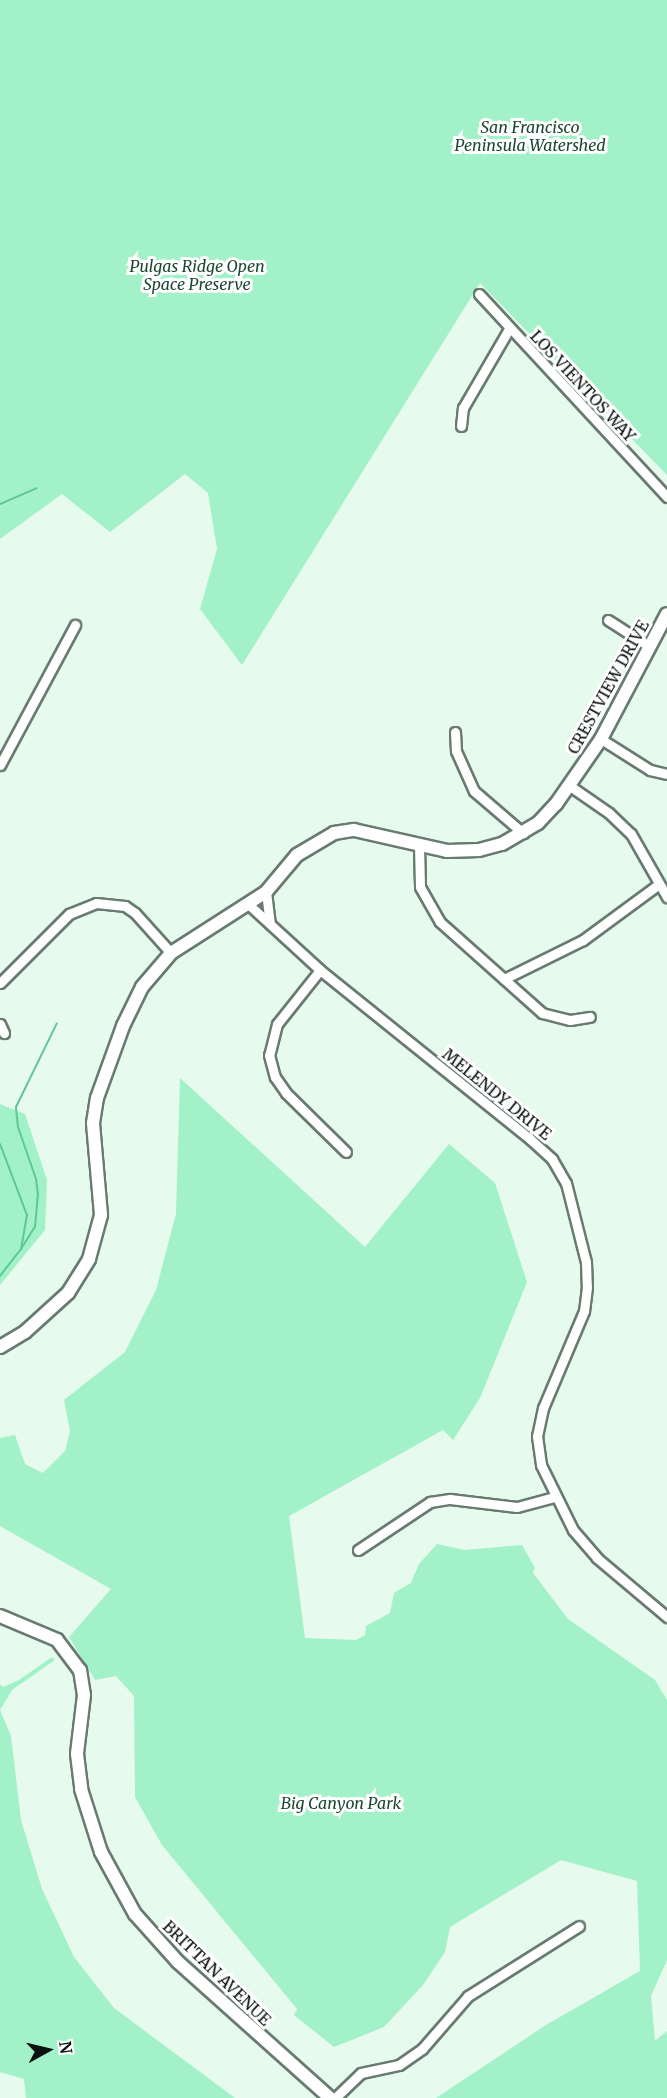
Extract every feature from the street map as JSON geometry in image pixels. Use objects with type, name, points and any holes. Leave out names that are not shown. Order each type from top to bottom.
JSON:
[{"type":"street","name":"LOS VIENTOS WAY","points":[[479,294],[667,497]]},
{"type":"street","points":[[461,426],[463,408],[509,329]]},
{"type":"street","name":"CRESTVIEW DRIVE","points":[[0,1347],[25,1332],[68,1293],[90,1258],[101,1215],[93,1123],[97,1098],[123,1026],[142,987],[171,953],[266,892],[297,855],[334,833],[354,830],[447,851],[479,850],[522,833],[538,823],[570,786],[601,739],[667,614]]},
{"type":"street","points":[[608,620],[650,647]]},
{"type":"street","points":[[0,765],[75,625]]},
{"type":"street","points":[[454,732],[456,751],[474,791],[522,833]]},
{"type":"street","points":[[601,739],[650,770],[667,774]]},
{"type":"street","points":[[570,786],[609,813],[631,834],[667,897]]},
{"type":"street","points":[[419,845],[418,873],[428,905],[440,922],[542,1013],[570,1020],[590,1017]]},
{"type":"street","points":[[504,979],[583,940],[659,884]]},
{"type":"street","points":[[266,892],[270,924]]},
{"type":"street","points":[[0,983],[69,914],[96,903],[125,906],[135,913],[171,953]]},
{"type":"street","name":"MELENDY DRIVE","points":[[246,903],[320,970],[552,1159],[566,1183],[586,1262],[587,1287],[584,1311],[543,1408],[537,1436],[540,1465],[573,1530],[597,1558],[667,1617]]},
{"type":"street","points":[[320,970],[277,1024],[270,1055],[275,1077],[286,1094],[346,1152]]},
{"type":"street","points":[[358,1550],[430,1502],[450,1499],[517,1507],[555,1497]]},
{"type":"street","name":"BRITTAN AVENUE","points":[[0,1617],[57,1640],[80,1670],[84,1695],[77,1754],[81,1789],[101,1852],[135,1914],[178,1962],[330,2098]]},
{"type":"street","points":[[335,2098],[361,2073],[399,2065],[422,2049],[468,1996],[579,1926]]},
{"type":"green space","name":"Pulgas Ridge Open Space Preserve","points":[[0,0],[667,0],[667,475],[480,283],[242,665],[200,609],[217,549],[208,493],[185,474],[110,532],[62,494],[0,539]]},
{"type":"green space","name":"Big Canyon Park","points":[[180,1078],[365,1247],[449,1144],[495,1183],[527,1282],[480,1398],[453,1440],[443,1430],[289,1516],[305,1638],[356,1640],[365,1635],[366,1626],[390,1613],[394,1593],[411,1583],[419,1564],[437,1544],[465,1550],[522,1545],[535,1568],[533,1573],[568,1619],[655,1680],[667,1700],[667,1960],[651,1996],[655,2041],[667,2031],[667,2098],[436,2098],[546,2025],[640,1971],[637,1881],[561,1860],[450,1927],[445,1952],[423,1985],[384,2027],[334,2047],[294,2015],[297,2009],[162,1845],[135,1797],[134,1696],[116,1676],[95,1680],[69,1637],[111,1589],[0,1526],[0,1438],[15,1435],[25,1464],[43,1473],[65,1451],[70,1431],[64,1400],[125,1352],[156,1290],[176,1214]]},
{"type":"green space","points":[[0,1104],[25,1114],[47,1180],[45,1230],[0,1285]]},
{"type":"green space","points":[[52,1657],[55,1660],[12,1690],[0,1710],[0,1684],[3,1687],[19,1680]]},
{"type":"green space","points":[[0,1710],[11,1736],[21,1820],[42,1889],[74,1957],[114,2008],[235,2098],[26,2098],[24,2079],[0,2072]]},
{"type":"waterway","points":[[0,504],[37,488]]},
{"type":"waterway","points":[[21,1249],[35,1227],[38,1195],[36,1179],[18,1127],[16,1107],[57,1023]]},
{"type":"waterway","points":[[0,1144],[27,1215],[21,1249],[0,1276]]},
{"type":"park label","name":"San Francisco Peninsula Watershed","points":[[530,136]]}]
